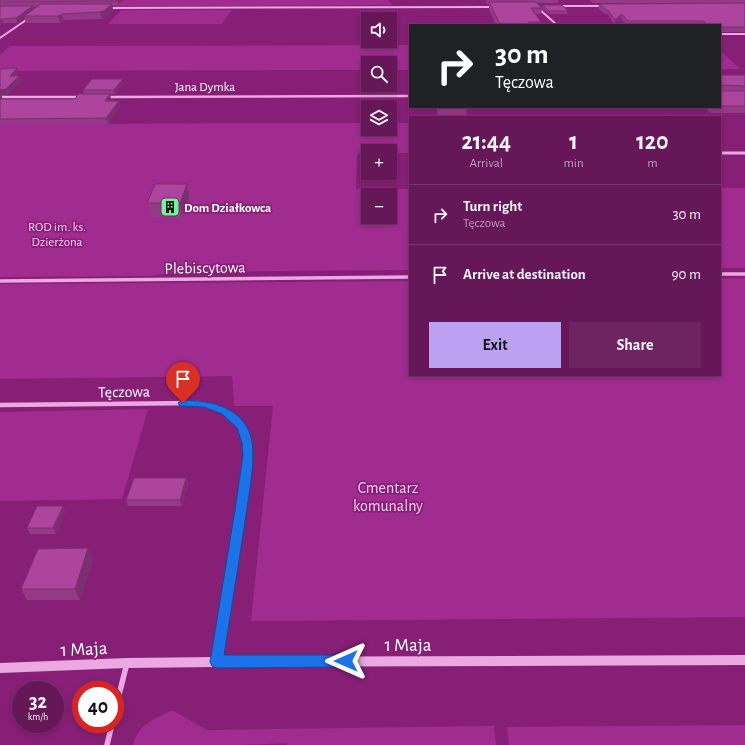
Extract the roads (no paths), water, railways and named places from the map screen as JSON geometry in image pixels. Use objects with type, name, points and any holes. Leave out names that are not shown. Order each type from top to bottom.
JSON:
[{"type":"street","points":[[545,6],[537,7],[556,24]]},
{"type":"street","points":[[552,6],[606,6]]},
{"type":"street","points":[[105,8],[494,7]]},
{"type":"street","points":[[0,38],[30,17]]},
{"type":"street","points":[[721,34],[745,34]]},
{"type":"street","name":"Jana Dymka","points":[[102,97],[409,96]]},
{"type":"street","points":[[0,97],[87,97]]},
{"type":"street","points":[[721,153],[745,153]]},
{"type":"street","points":[[721,274],[745,274]]},
{"type":"street","name":"Plebiscytowa","points":[[0,281],[409,277]]},
{"type":"street","name":"Tęczowa","points":[[0,405],[198,403],[219,408],[236,420],[246,435],[248,455],[217,662]]},
{"type":"street","name":"1 Maja","points":[[0,668],[128,663],[217,662],[745,660]]},
{"type":"street","points":[[123,681],[128,663]]},
{"type":"street","points":[[107,745],[110,733]]},
{"type":"place","name":"Dom Działkowca","points":[[170,207]]},
{"type":"park label","name":"ROD im. ks. Dzierżona","points":[[57,234]]},
{"type":"park label","name":"Cmentarz komunalny","points":[[388,496]]}]
